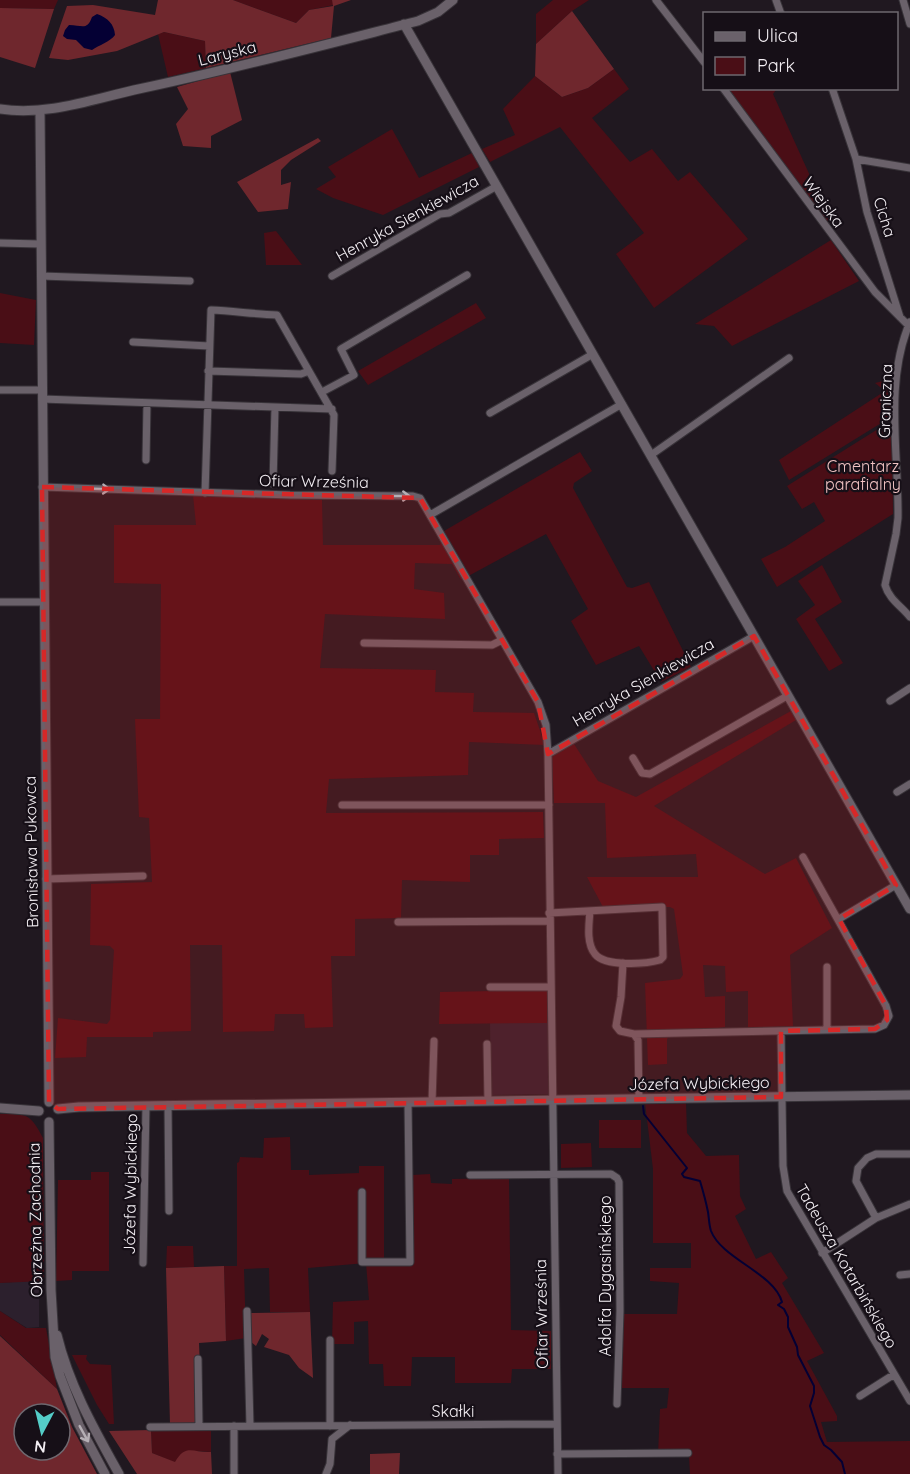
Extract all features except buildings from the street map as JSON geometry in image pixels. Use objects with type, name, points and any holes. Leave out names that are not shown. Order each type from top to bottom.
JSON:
[{"type":"street","name":"Laryska","points":[[0,109],[40,111],[167,83],[404,24],[430,16],[453,0]]},
{"type":"street","points":[[656,0],[703,59]]},
{"type":"street","points":[[903,0],[910,24]]},
{"type":"street","name":"Henryka Sienkiewicza","points":[[404,24],[910,909]]},
{"type":"street","name":"Wiejska","points":[[724,90],[875,292],[909,324]]},
{"type":"street","name":"Cicha","points":[[833,90],[856,159],[867,212],[900,317]]},
{"type":"street","name":"Bronisława Pukowca","points":[[40,111],[49,1102]]},
{"type":"street","points":[[856,159],[910,168]]},
{"type":"street","name":"Henryka Sienkiewicza","points":[[332,276],[440,214],[449,213],[497,186]]},
{"type":"street","points":[[0,243],[40,244]]},
{"type":"street","points":[[322,392],[354,375],[341,349],[467,275]]},
{"type":"street","points":[[41,276],[190,281]]},
{"type":"street","points":[[205,493],[211,310],[277,315],[332,409],[334,415],[332,471]]},
{"type":"street","name":"Graniczna","points":[[909,324],[905,334],[896,389],[897,518],[896,534],[885,585],[893,600],[910,617]]},
{"type":"street","points":[[133,342],[209,346]]},
{"type":"street","points":[[490,413],[593,354]]},
{"type":"street","points":[[651,455],[789,358]]},
{"type":"street","points":[[208,371],[301,374],[309,371]]},
{"type":"street","points":[[0,390],[147,403],[332,409]]},
{"type":"street","points":[[146,460],[147,403]]},
{"type":"street","points":[[430,515],[622,405]]},
{"type":"street","points":[[273,484],[275,407]]},
{"type":"street","name":"Ofiar Września","points":[[42,487],[205,493],[413,495],[420,498],[538,702],[546,725],[548,754],[558,1474]]},
{"type":"street","points":[[0,602],[43,602]]},
{"type":"street","name":"Henryka Sienkiewicza","points":[[548,754],[754,636]]},
{"type":"street","points":[[364,644],[492,645],[502,640]]},
{"type":"street","points":[[890,701],[910,687]]},
{"type":"street","points":[[633,758],[642,773],[650,774],[787,696]]},
{"type":"street","points":[[897,792],[910,784]]},
{"type":"street","points":[[342,805],[549,805]]},
{"type":"street","points":[[623,963],[616,1026],[620,1031],[634,1034],[875,1029],[884,1025],[889,1016],[886,1006],[803,857]]},
{"type":"street","points":[[46,879],[143,876]]},
{"type":"street","points":[[839,920],[896,885]]},
{"type":"street","points":[[549,913],[662,907],[663,957],[660,960],[623,963],[602,959],[595,954],[589,935],[590,911]]},
{"type":"street","points":[[398,922],[549,921]]},
{"type":"street","points":[[827,967],[827,1029]]},
{"type":"street","points":[[490,987],[551,987]]},
{"type":"street","name":"Tadeusza Kotarbińskiego","points":[[781,1031],[783,1166],[790,1198],[910,1401]]},
{"type":"street","points":[[634,1034],[638,1040],[639,1099]]},
{"type":"street","points":[[432,1102],[434,1041]]},
{"type":"street","points":[[487,1044],[488,1101]]},
{"type":"street","name":"Józefa Wybickiego","points":[[58,1109],[168,1105],[910,1095]]},
{"type":"street","points":[[49,1102],[58,1109],[56,1118],[49,1122],[41,1119],[39,1111],[42,1105],[49,1102]]},
{"type":"street","points":[[362,1192],[362,1262],[410,1262],[408,1102]]},
{"type":"street","points":[[168,1105],[169,1211]]},
{"type":"street","name":"Józefa Wybickiego","points":[[143,1263],[146,1106]]},
{"type":"street","points":[[0,1108],[39,1111]]},
{"type":"street","name":"Obrzeżna Zachodnia","points":[[49,1122],[53,1341],[60,1376],[79,1425],[105,1474]]},
{"type":"street","points":[[876,1218],[856,1181],[858,1168],[867,1158],[876,1154],[910,1154]]},
{"type":"street","points":[[470,1175],[553,1174]]},
{"type":"street","name":"Adolfa Dygasińskiego","points":[[553,1174],[610,1174],[619,1182],[621,1311],[617,1404]]},
{"type":"street","points":[[822,1253],[876,1218],[910,1204]]},
{"type":"street","points":[[900,1275],[910,1274]]},
{"type":"street","points":[[247,1311],[250,1426]]},
{"type":"street","name":"Obrzeżna Zachodnia","points":[[53,1318],[68,1374],[119,1474]]},
{"type":"street","points":[[330,1340],[330,1425]]},
{"type":"street","points":[[198,1359],[199,1426]]},
{"type":"street","name":"Tadeusza Kotarbińskiego","points":[[860,1396],[893,1375]]},
{"type":"street","name":"Skałki","points":[[150,1427],[556,1424]]},
{"type":"street","points":[[326,1474],[330,1464],[332,1439],[350,1425]]},
{"type":"street","points":[[234,1426],[234,1474]]},
{"type":"street","points":[[557,1454],[688,1453]]},
{"type":"highlighted area","points":[[42,487],[420,498],[538,702],[548,754],[754,636],[896,885],[839,919],[886,1006],[887,1020],[875,1029],[781,1031],[781,1097],[58,1109],[49,1102]]},
{"type":"shaded area","points":[[158,0],[233,0],[296,23],[309,10],[333,6],[332,0],[351,0],[334,6],[331,38],[206,68],[205,41],[164,32],[117,51],[68,60],[49,58],[67,6],[93,5],[155,15]]},
{"type":"shaded area","points":[[0,8],[54,9],[35,68],[0,57]]},
{"type":"shaded area","points":[[572,11],[614,69],[588,88],[562,97],[535,76],[536,44]]},
{"type":"shaded area","points":[[97,14],[112,25],[115,35],[107,42],[92,50],[84,48],[76,40],[63,36],[69,25],[86,26]]},
{"type":"shaded area","points":[[230,72],[242,120],[211,136],[211,148],[183,146],[176,124],[188,109],[177,87]]},
{"type":"shaded area","points":[[318,138],[321,141],[291,160],[281,170],[281,185],[291,182],[288,209],[258,212],[237,182]]},
{"type":"shaded area","points":[[549,1021],[548,1094],[491,1095],[490,1023]]},
{"type":"shaded area","points":[[224,1266],[226,1341],[199,1343],[202,1423],[170,1424],[166,1268]]},
{"type":"shaded area","points":[[39,1280],[39,1327],[27,1328],[0,1311],[0,1283]]},
{"type":"shaded area","points":[[310,1312],[313,1378],[299,1368],[289,1355],[264,1347],[269,1339],[262,1334],[256,1346],[246,1338],[249,1313]]},
{"type":"shaded area","points":[[0,1336],[57,1389],[62,1402],[12,1402],[12,1462],[72,1462],[72,1427],[97,1474],[0,1474]]},
{"type":"shaded area","points":[[151,1430],[152,1453],[175,1462],[186,1451],[211,1452],[212,1474],[137,1474],[109,1431]]},
{"type":"shaded area","points":[[400,1453],[399,1474],[370,1474],[370,1454]]},
{"type":"green space","points":[[0,0],[58,0],[54,9],[0,8]]},
{"type":"green space","points":[[233,0],[332,0],[334,5],[309,10],[296,23]]},
{"type":"green space","points":[[553,0],[589,0],[572,11],[536,44],[536,14]]},
{"type":"green space","points":[[164,32],[205,41],[206,68],[168,77],[158,34]]},
{"type":"green space","points":[[614,69],[629,89],[592,118],[630,162],[652,149],[678,181],[690,172],[748,239],[654,308],[616,254],[644,233],[560,127],[490,162],[482,149],[515,135],[503,109],[535,76],[562,97],[588,88]]},
{"type":"green space","points":[[727,90],[776,90],[773,94],[830,220],[826,222]]},
{"type":"green space","points":[[392,129],[419,178],[474,152],[479,167],[383,215],[333,198],[316,189],[336,177],[328,167]]},
{"type":"green space","points":[[276,231],[302,265],[266,265],[264,233]]},
{"type":"green space","points":[[831,240],[859,281],[732,346],[714,326],[695,324]]},
{"type":"green space","points":[[0,293],[36,300],[34,345],[0,343]]},
{"type":"green space","points":[[476,303],[486,318],[368,385],[358,371]]},
{"type":"green space","points":[[891,379],[891,417],[789,480],[779,460],[885,391],[875,383]]},
{"type":"green space","name":"Cmentarz parafialny","points":[[886,424],[892,424],[893,514],[777,587],[761,559],[785,547],[825,521],[814,502],[802,509],[787,486]]},
{"type":"green space","points":[[580,452],[592,471],[574,483],[573,488],[627,587],[632,588],[649,582],[691,667],[661,682],[639,646],[596,665],[571,621],[588,609],[546,534],[461,580],[452,564],[415,563],[414,589],[444,593],[445,619],[325,614],[320,668],[436,670],[435,692],[474,693],[473,712],[534,713],[545,745],[469,742],[468,775],[329,779],[326,813],[543,812],[544,838],[499,839],[499,855],[470,855],[470,882],[402,880],[401,918],[355,919],[355,956],[331,956],[333,1027],[305,1028],[304,1014],[275,1014],[274,1031],[223,1032],[222,945],[190,945],[191,1031],[153,1032],[153,1037],[87,1037],[86,1057],[55,1058],[58,1018],[107,1024],[110,1020],[114,950],[110,946],[90,945],[91,884],[152,882],[149,818],[139,817],[135,719],[160,719],[161,584],[114,583],[114,525],[196,525],[193,495],[322,500],[323,545],[440,545],[444,531]]},
{"type":"green space","points":[[822,565],[842,602],[815,619],[843,663],[829,671],[796,619],[815,605],[798,581]]},
{"type":"green space","points":[[791,711],[796,720],[654,806],[765,874],[796,858],[832,928],[790,955],[793,1026],[748,1028],[748,991],[726,992],[725,966],[703,965],[705,997],[725,996],[725,1027],[670,1035],[667,1039],[667,1064],[648,1065],[645,983],[680,979],[683,975],[674,909],[670,907],[603,907],[587,877],[698,877],[696,854],[607,858],[605,803],[554,803],[552,757],[574,744],[598,781],[636,797]]},
{"type":"green space","points":[[547,990],[547,1023],[439,1024],[440,992]]},
{"type":"green space","points":[[686,1102],[687,1133],[706,1156],[739,1155],[740,1196],[746,1209],[735,1216],[756,1259],[771,1252],[788,1278],[782,1283],[824,1353],[807,1361],[837,1416],[837,1421],[821,1422],[827,1442],[910,1441],[910,1474],[690,1474],[689,1456],[658,1455],[660,1409],[667,1408],[669,1388],[614,1388],[618,1314],[677,1314],[679,1283],[650,1281],[650,1268],[691,1268],[691,1243],[653,1243],[653,1169],[645,1103]]},
{"type":"green space","points":[[0,1114],[16,1114],[31,1119],[43,1138],[44,1281],[0,1283]]},
{"type":"green space","points":[[599,1120],[641,1120],[641,1148],[599,1148]]},
{"type":"green space","points":[[290,1137],[291,1170],[309,1170],[309,1175],[359,1173],[359,1166],[384,1166],[384,1264],[413,1264],[412,1175],[430,1174],[431,1183],[452,1184],[452,1179],[509,1178],[511,1330],[551,1331],[551,1369],[512,1369],[511,1383],[455,1383],[455,1357],[412,1357],[411,1386],[384,1386],[383,1364],[369,1364],[368,1321],[354,1322],[354,1344],[332,1344],[333,1302],[369,1300],[366,1263],[308,1268],[310,1312],[270,1312],[269,1268],[244,1269],[246,1338],[226,1341],[224,1266],[237,1266],[237,1163],[240,1157],[263,1158],[264,1138]]},
{"type":"green space","points":[[591,1143],[592,1167],[561,1168],[561,1144]]},
{"type":"green space","points":[[91,1172],[109,1172],[109,1271],[72,1271],[72,1280],[56,1281],[58,1180],[91,1180]]},
{"type":"green space","points":[[167,1246],[193,1246],[194,1267],[166,1268]]},
{"type":"green space","points":[[0,1311],[26,1328],[46,1328],[57,1389],[0,1335]]},
{"type":"green space","points":[[72,1355],[87,1355],[86,1359],[90,1364],[111,1365],[114,1424],[109,1424],[97,1405]]},
{"type":"green space","points":[[151,1430],[211,1430],[211,1452],[195,1451],[176,1463],[152,1453]]},
{"type":"waterway","points":[[643,1106],[644,1114],[687,1168],[682,1174],[684,1177],[700,1181],[710,1229],[717,1241],[759,1274],[777,1292],[782,1302],[778,1305],[784,1309],[788,1317],[788,1327],[798,1355],[814,1386],[810,1406],[820,1437],[824,1445],[842,1462],[845,1474]]}]
